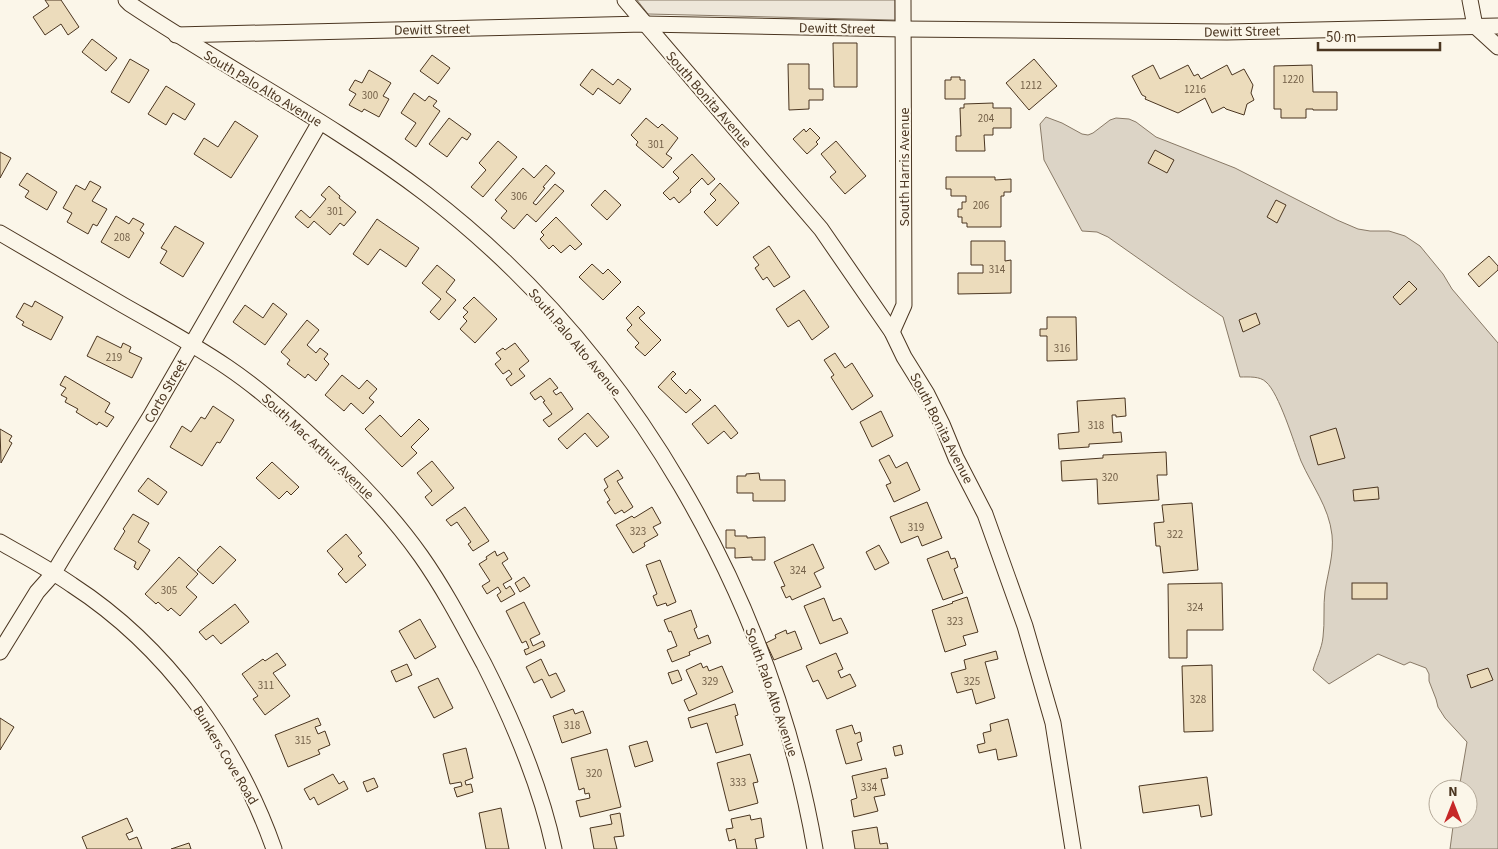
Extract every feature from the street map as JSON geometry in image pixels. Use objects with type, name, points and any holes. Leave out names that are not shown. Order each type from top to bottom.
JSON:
[{"type":"street","name":"South Palo Alto Avenue","points":[[126,0],[176,35],[320,122],[380,161],[426,195],[461,223],[506,264],[585,348],[647,432],[680,484],[711,540],[751,629],[774,689],[789,735],[815,849]]},
{"type":"street","name":"South Bonita Avenue","points":[[625,0],[822,229],[892,332],[904,357],[927,394],[956,458],[985,514],[1025,626],[1053,723],[1073,849]]},
{"type":"street","name":"South Harris Avenue","points":[[892,332],[904,304],[903,0]]},
{"type":"street","points":[[1470,0],[1475,26],[1498,47]]},
{"type":"street","name":"Dewitt Street","points":[[176,35],[644,24],[1227,32],[1498,26]]},
{"type":"street","name":"Corto Street","points":[[0,652],[37,592],[53,574],[150,417],[320,122]]},
{"type":"street","name":"South Mac Arthur Avenue","points":[[0,233],[192,345],[237,374],[289,415],[363,486],[397,525],[421,557],[454,608],[494,683],[514,725],[532,774],[554,849]]},
{"type":"street","name":"Bunkers Cove Road","points":[[0,542],[85,594],[148,648],[187,692],[211,725],[238,768],[259,811],[274,849]]},
{"type":"shaded area","points":[[637,0],[895,0],[895,20],[648,14]]},
{"type":"shaded area","points":[[1046,117],[1088,135],[1110,120],[1116,118],[1129,119],[1156,137],[1235,168],[1358,229],[1389,231],[1405,236],[1420,246],[1443,274],[1452,289],[1498,343],[1498,849],[1450,849],[1453,829],[1478,829],[1478,779],[1461,779],[1467,742],[1445,718],[1438,707],[1426,668],[1410,662],[1404,665],[1378,654],[1329,684],[1313,670],[1323,637],[1324,597],[1331,556],[1332,535],[1324,506],[1301,461],[1276,396],[1264,380],[1254,377],[1240,377],[1223,317],[1108,237],[1097,232],[1082,231],[1044,160],[1040,124]]},
{"type":"building","points":[[45,0],[61,0],[79,27],[68,35],[61,24],[45,35],[33,17],[49,6]]},
{"type":"building","points":[[92,39],[117,58],[106,71],[82,52]]},
{"type":"building","points":[[833,43],[857,43],[857,87],[834,87]]},
{"type":"building","points":[[432,55],[450,68],[438,84],[420,71]]},
{"type":"building","points":[[130,59],[149,70],[129,103],[111,92]]},
{"type":"building","points":[[1034,59],[1057,86],[1029,110],[1006,83]]},
{"type":"building","points":[[788,64],[809,64],[809,89],[823,89],[823,100],[809,100],[809,109],[789,110]]},
{"type":"building","points":[[1153,65],[1160,79],[1188,65],[1194,76],[1198,74],[1201,79],[1227,65],[1232,75],[1244,69],[1253,85],[1251,93],[1254,100],[1247,104],[1244,115],[1224,107],[1212,113],[1205,98],[1178,113],[1145,99],[1146,97],[1142,95],[1132,76]]},
{"type":"building","points":[[1312,65],[1313,92],[1337,92],[1337,110],[1306,109],[1306,118],[1281,118],[1281,109],[1274,109],[1274,66]]},
{"type":"building","points":[[592,69],[613,85],[618,79],[631,89],[620,104],[598,88],[593,95],[580,85]]},
{"type":"building","points":[[369,70],[391,83],[383,96],[389,99],[379,117],[364,109],[362,112],[349,105],[356,94],[349,90],[355,80],[362,83]]},
{"type":"building","points":[[951,77],[960,77],[960,80],[965,80],[965,99],[945,99],[945,80],[951,80]]},
{"type":"building","points":[[166,86],[195,104],[185,120],[173,113],[166,125],[148,114]]},
{"type":"building","points":[[414,93],[425,101],[429,96],[437,101],[433,106],[440,111],[416,147],[405,139],[416,123],[401,113]]},
{"type":"building","points":[[993,103],[993,108],[1011,108],[1011,128],[993,128],[993,135],[984,135],[985,151],[956,151],[956,136],[961,136],[960,108],[964,108],[964,104]]},
{"type":"building","points":[[449,118],[471,134],[467,140],[462,137],[447,157],[429,144]]},
{"type":"building","points":[[646,118],[658,128],[662,124],[678,138],[666,154],[672,158],[663,168],[636,145],[638,142],[631,135]]},
{"type":"building","points":[[235,121],[258,136],[231,178],[194,154],[204,138],[218,147]]},
{"type":"building","points":[[810,128],[820,138],[816,142],[818,144],[807,154],[793,139],[804,129],[806,132]]},
{"type":"building","points":[[498,141],[517,157],[483,197],[471,187],[486,170],[479,163]]},
{"type":"building","points":[[836,141],[866,176],[845,194],[830,177],[836,172],[821,154]]},
{"type":"building","points":[[1155,150],[1174,160],[1167,173],[1148,163]]},
{"type":"building","points":[[0,152],[11,158],[0,178]]},
{"type":"building","points":[[692,154],[715,179],[708,185],[702,178],[679,203],[674,197],[670,200],[663,193],[679,178],[673,172]]},
{"type":"building","points":[[546,165],[555,173],[533,203],[536,205],[555,184],[564,191],[536,222],[527,214],[514,229],[501,218],[507,211],[495,200],[523,168],[534,178]]},
{"type":"building","points":[[27,173],[57,192],[47,210],[25,197],[29,191],[19,185]]},
{"type":"building","points":[[946,177],[995,177],[995,180],[1011,179],[1011,192],[1004,192],[1004,196],[1001,196],[1001,227],[967,227],[967,223],[962,223],[962,217],[958,217],[958,209],[962,209],[962,202],[966,202],[966,196],[951,196],[951,189],[946,189]]},
{"type":"building","points":[[90,181],[101,187],[92,201],[107,209],[97,226],[93,224],[88,234],[67,222],[72,213],[63,208],[76,185],[85,190]]},
{"type":"building","points":[[720,183],[739,203],[717,226],[704,212],[716,200],[710,194]]},
{"type":"building","points":[[329,186],[340,196],[339,198],[356,212],[344,226],[340,223],[330,235],[314,221],[308,228],[295,217],[301,210],[310,218],[326,199],[321,195]]},
{"type":"building","points":[[605,190],[621,205],[607,220],[591,205]]},
{"type":"building","points":[[1276,200],[1286,205],[1277,223],[1267,217]]},
{"type":"building","points":[[116,216],[129,224],[133,218],[144,224],[140,230],[144,233],[129,258],[101,242]]},
{"type":"building","points":[[556,217],[582,244],[575,250],[570,245],[561,253],[553,245],[549,249],[540,239],[544,235],[541,232]]},
{"type":"building","points":[[377,219],[419,248],[406,267],[380,249],[368,265],[353,254]]},
{"type":"building","points":[[175,226],[204,243],[183,277],[160,263],[167,251],[161,248]]},
{"type":"building","points":[[971,241],[1005,241],[1005,261],[1011,260],[1011,293],[958,294],[958,273],[983,273],[983,265],[971,265]]},
{"type":"building","points":[[769,246],[790,277],[774,287],[767,277],[763,280],[755,268],[759,265],[753,257]]},
{"type":"building","points":[[1489,256],[1498,266],[1498,270],[1479,287],[1468,274]]},
{"type":"building","points":[[592,264],[603,274],[608,269],[621,282],[603,300],[579,277]]},
{"type":"building","points":[[437,265],[455,280],[446,292],[456,300],[439,320],[430,312],[441,299],[422,283]]},
{"type":"building","points":[[1409,281],[1417,289],[1400,305],[1393,297]]},
{"type":"building","points":[[804,290],[829,327],[812,340],[799,320],[788,327],[776,309]]},
{"type":"building","points":[[474,297],[497,319],[475,343],[460,329],[467,321],[463,317],[468,312],[463,308]]},
{"type":"building","points":[[35,301],[63,317],[51,340],[22,325],[24,322],[16,317],[24,303],[32,307]]},
{"type":"building","points":[[273,303],[287,314],[265,345],[233,322],[245,305],[263,318]]},
{"type":"building","points":[[638,306],[645,313],[639,318],[661,340],[645,356],[635,347],[639,343],[627,330],[632,325],[626,318]]},
{"type":"building","points":[[1256,313],[1260,324],[1243,332],[1239,320]]},
{"type":"building","points":[[1047,317],[1076,317],[1077,360],[1047,361],[1047,336],[1040,336],[1040,329],[1047,329]]},
{"type":"building","points":[[307,320],[319,330],[307,345],[316,353],[320,348],[328,354],[324,359],[329,364],[316,381],[308,374],[305,378],[287,364],[290,360],[281,352]]},
{"type":"building","points":[[97,336],[121,348],[123,343],[131,347],[129,352],[142,358],[132,378],[87,356]]},
{"type":"building","points":[[515,343],[529,361],[519,369],[525,376],[511,386],[506,379],[512,374],[509,370],[503,374],[495,364],[501,359],[496,353],[503,348],[505,350]]},
{"type":"building","points":[[835,353],[845,368],[852,363],[873,396],[852,410],[831,377],[834,375],[824,360]]},
{"type":"building","points":[[673,371],[676,374],[671,379],[686,394],[690,389],[701,400],[686,413],[658,387]]},
{"type":"building","points":[[342,375],[359,389],[367,380],[377,389],[369,398],[374,402],[363,414],[351,403],[344,411],[325,395]]},
{"type":"building","points":[[65,376],[110,403],[105,412],[114,417],[107,427],[99,422],[97,425],[76,412],[78,409],[65,402],[67,398],[61,395],[66,388],[60,385]]},
{"type":"building","points":[[550,378],[558,388],[553,391],[556,395],[561,392],[573,409],[549,427],[543,420],[552,414],[543,402],[545,401],[541,396],[535,400],[530,393]]},
{"type":"building","points":[[1125,398],[1126,416],[1116,417],[1116,415],[1112,415],[1113,433],[1121,432],[1122,442],[1089,444],[1089,447],[1059,449],[1058,434],[1079,432],[1077,401]]},
{"type":"building","points":[[715,405],[738,433],[731,439],[724,431],[708,444],[692,424]]},
{"type":"building","points":[[213,406],[234,420],[220,443],[217,442],[202,466],[170,447],[182,426],[191,432],[201,417],[205,419]]},
{"type":"building","points":[[881,411],[893,436],[872,447],[860,422]]},
{"type":"building","points":[[588,413],[609,437],[597,447],[585,433],[567,449],[558,439]]},
{"type":"building","points":[[380,415],[401,437],[419,419],[429,429],[411,447],[417,453],[402,467],[365,429]]},
{"type":"building","points":[[1336,428],[1345,458],[1318,465],[1310,436]]},
{"type":"building","points":[[0,429],[12,436],[9,441],[12,443],[1,463]]},
{"type":"building","points":[[1166,452],[1167,475],[1157,475],[1159,500],[1098,504],[1097,479],[1062,481],[1061,461],[1103,458],[1103,455]]},
{"type":"building","points":[[889,455],[896,468],[907,462],[920,490],[894,502],[886,485],[891,483],[879,460]]},
{"type":"building","points":[[432,461],[454,488],[432,506],[425,497],[432,491],[417,473]]},
{"type":"building","points":[[272,462],[299,487],[291,495],[287,491],[279,499],[256,478]]},
{"type":"building","points":[[618,470],[623,478],[617,481],[633,507],[624,513],[622,510],[615,514],[607,502],[610,500],[604,490],[608,487],[604,479]]},
{"type":"building","points":[[759,473],[760,480],[785,480],[785,501],[753,501],[753,493],[737,493],[737,476]]},
{"type":"building","points":[[148,478],[167,492],[158,505],[138,491]]},
{"type":"building","points":[[1378,487],[1379,499],[1354,501],[1353,490]]},
{"type":"building","points":[[927,502],[942,538],[922,546],[918,536],[901,543],[890,517]]},
{"type":"building","points":[[1192,503],[1198,570],[1163,573],[1160,546],[1156,546],[1154,523],[1164,522],[1162,505]]},
{"type":"building","points":[[465,507],[489,541],[473,551],[468,544],[471,542],[457,522],[451,526],[446,520]]},
{"type":"building","points":[[652,507],[661,523],[653,527],[658,535],[644,543],[645,546],[633,553],[616,525],[632,516],[634,518]]},
{"type":"building","points":[[133,514],[149,523],[138,542],[150,550],[138,570],[134,567],[136,562],[114,549],[125,531],[123,529]]},
{"type":"building","points":[[726,530],[735,530],[735,536],[747,536],[747,538],[765,537],[765,560],[752,560],[752,557],[735,558],[735,548],[726,548]]},
{"type":"building","points":[[346,534],[362,553],[358,556],[366,565],[346,583],[338,574],[343,569],[327,551]]},
{"type":"building","points":[[813,544],[824,568],[814,573],[821,587],[792,600],[790,596],[786,598],[781,587],[785,586],[774,562]]},
{"type":"building","points":[[879,545],[889,563],[875,570],[866,552]]},
{"type":"building","points":[[220,546],[236,560],[213,584],[197,570]]},
{"type":"building","points":[[495,551],[497,556],[504,552],[508,559],[502,563],[512,579],[503,584],[506,589],[510,586],[515,594],[501,602],[497,595],[501,592],[498,587],[487,594],[482,586],[490,581],[479,564]]},
{"type":"building","points":[[948,551],[951,559],[955,558],[958,567],[954,569],[963,593],[943,600],[927,559]]},
{"type":"building","points":[[179,557],[198,574],[186,587],[197,597],[180,616],[171,608],[168,611],[158,602],[156,604],[145,594]]},
{"type":"building","points":[[660,560],[676,602],[667,606],[666,603],[657,606],[653,596],[657,594],[646,565]]},
{"type":"building","points":[[524,577],[530,586],[520,592],[515,583]]},
{"type":"building","points":[[1222,583],[1223,630],[1187,630],[1187,658],[1169,658],[1168,584]]},
{"type":"building","points":[[1352,583],[1387,583],[1387,599],[1352,599]]},
{"type":"building","points":[[967,597],[978,632],[963,636],[966,645],[945,652],[932,610]]},
{"type":"building","points":[[824,598],[833,621],[841,618],[848,633],[820,644],[804,606]]},
{"type":"building","points":[[524,602],[540,634],[530,639],[533,646],[543,641],[545,646],[526,655],[524,650],[529,648],[526,641],[522,643],[506,611]]},
{"type":"building","points":[[235,604],[249,622],[221,644],[213,635],[206,640],[199,632]]},
{"type":"building","points":[[691,610],[697,627],[694,629],[698,639],[708,635],[711,643],[689,652],[690,655],[672,662],[667,650],[677,646],[664,620]]},
{"type":"building","points":[[420,619],[436,647],[415,659],[399,631]]},
{"type":"building","points":[[786,630],[787,634],[795,631],[802,649],[774,660],[766,643],[776,638],[775,635]]},
{"type":"building","points":[[996,651],[998,659],[985,662],[995,698],[976,704],[972,689],[957,693],[951,673],[966,669],[964,660]]},
{"type":"building","points":[[277,653],[286,665],[273,673],[290,696],[265,715],[253,699],[258,696],[242,674],[263,659],[265,661]]},
{"type":"building","points":[[836,653],[843,669],[838,671],[841,678],[850,674],[856,686],[827,699],[818,680],[813,682],[806,666]]},
{"type":"building","points":[[541,659],[549,676],[556,673],[565,691],[551,698],[542,679],[534,683],[526,667]]},
{"type":"building","points":[[701,663],[703,668],[707,666],[709,671],[722,666],[733,692],[689,711],[684,700],[697,694],[686,670]]},
{"type":"building","points":[[407,664],[412,675],[396,682],[391,671]]},
{"type":"building","points":[[1212,665],[1213,731],[1184,732],[1182,666]]},
{"type":"building","points":[[1488,668],[1493,680],[1471,688],[1467,675]]},
{"type":"building","points":[[678,670],[682,680],[672,684],[668,673]]},
{"type":"building","points":[[438,678],[453,708],[434,718],[418,687]]},
{"type":"building","points":[[735,704],[738,715],[735,716],[743,745],[716,753],[707,723],[691,728],[688,718]]},
{"type":"building","points":[[573,709],[575,714],[583,711],[591,733],[562,743],[553,716]]},
{"type":"building","points":[[0,718],[14,727],[0,750]]},
{"type":"building","points":[[318,718],[321,725],[315,727],[318,734],[325,731],[330,745],[318,750],[320,754],[288,767],[275,735]]},
{"type":"building","points":[[1008,719],[1017,756],[998,760],[996,749],[979,753],[977,745],[985,743],[983,733],[991,731],[990,724]]},
{"type":"building","points":[[852,725],[855,734],[860,732],[862,741],[857,743],[862,760],[846,764],[836,730]]},
{"type":"building","points":[[647,741],[653,761],[635,767],[629,746]]},
{"type":"building","points":[[901,745],[903,754],[895,756],[893,747]]},
{"type":"building","points":[[466,748],[473,778],[465,781],[466,785],[471,784],[473,792],[457,797],[454,788],[462,786],[461,782],[450,784],[443,754]]},
{"type":"building","points":[[607,749],[621,807],[580,817],[576,801],[590,798],[589,793],[585,794],[584,788],[579,790],[571,758]]},
{"type":"building","points":[[750,754],[758,782],[753,783],[758,803],[729,811],[717,763]]},
{"type":"building","points":[[886,768],[888,778],[881,779],[885,795],[874,797],[878,811],[854,817],[851,800],[857,798],[852,776]]},
{"type":"building","points":[[333,774],[339,784],[344,781],[348,789],[318,805],[314,797],[310,800],[304,789]]},
{"type":"building","points":[[1207,777],[1212,815],[1201,817],[1199,805],[1143,813],[1139,786]]},
{"type":"building","points":[[374,778],[378,787],[367,792],[363,782]]},
{"type":"building","points":[[501,808],[509,849],[486,849],[479,813]]},
{"type":"building","points":[[620,813],[624,836],[614,837],[617,849],[594,849],[590,828],[612,824],[610,815]]},
{"type":"building","points":[[750,815],[751,820],[761,818],[764,837],[755,839],[757,849],[737,849],[735,839],[729,841],[726,829],[733,828],[731,819]]},
{"type":"building","points":[[127,818],[133,831],[126,834],[129,840],[137,837],[142,849],[87,849],[82,837]]},
{"type":"building","points":[[877,827],[880,844],[887,843],[888,849],[855,849],[852,831]]},
{"type":"building","points":[[189,843],[191,849],[171,849]]}]
